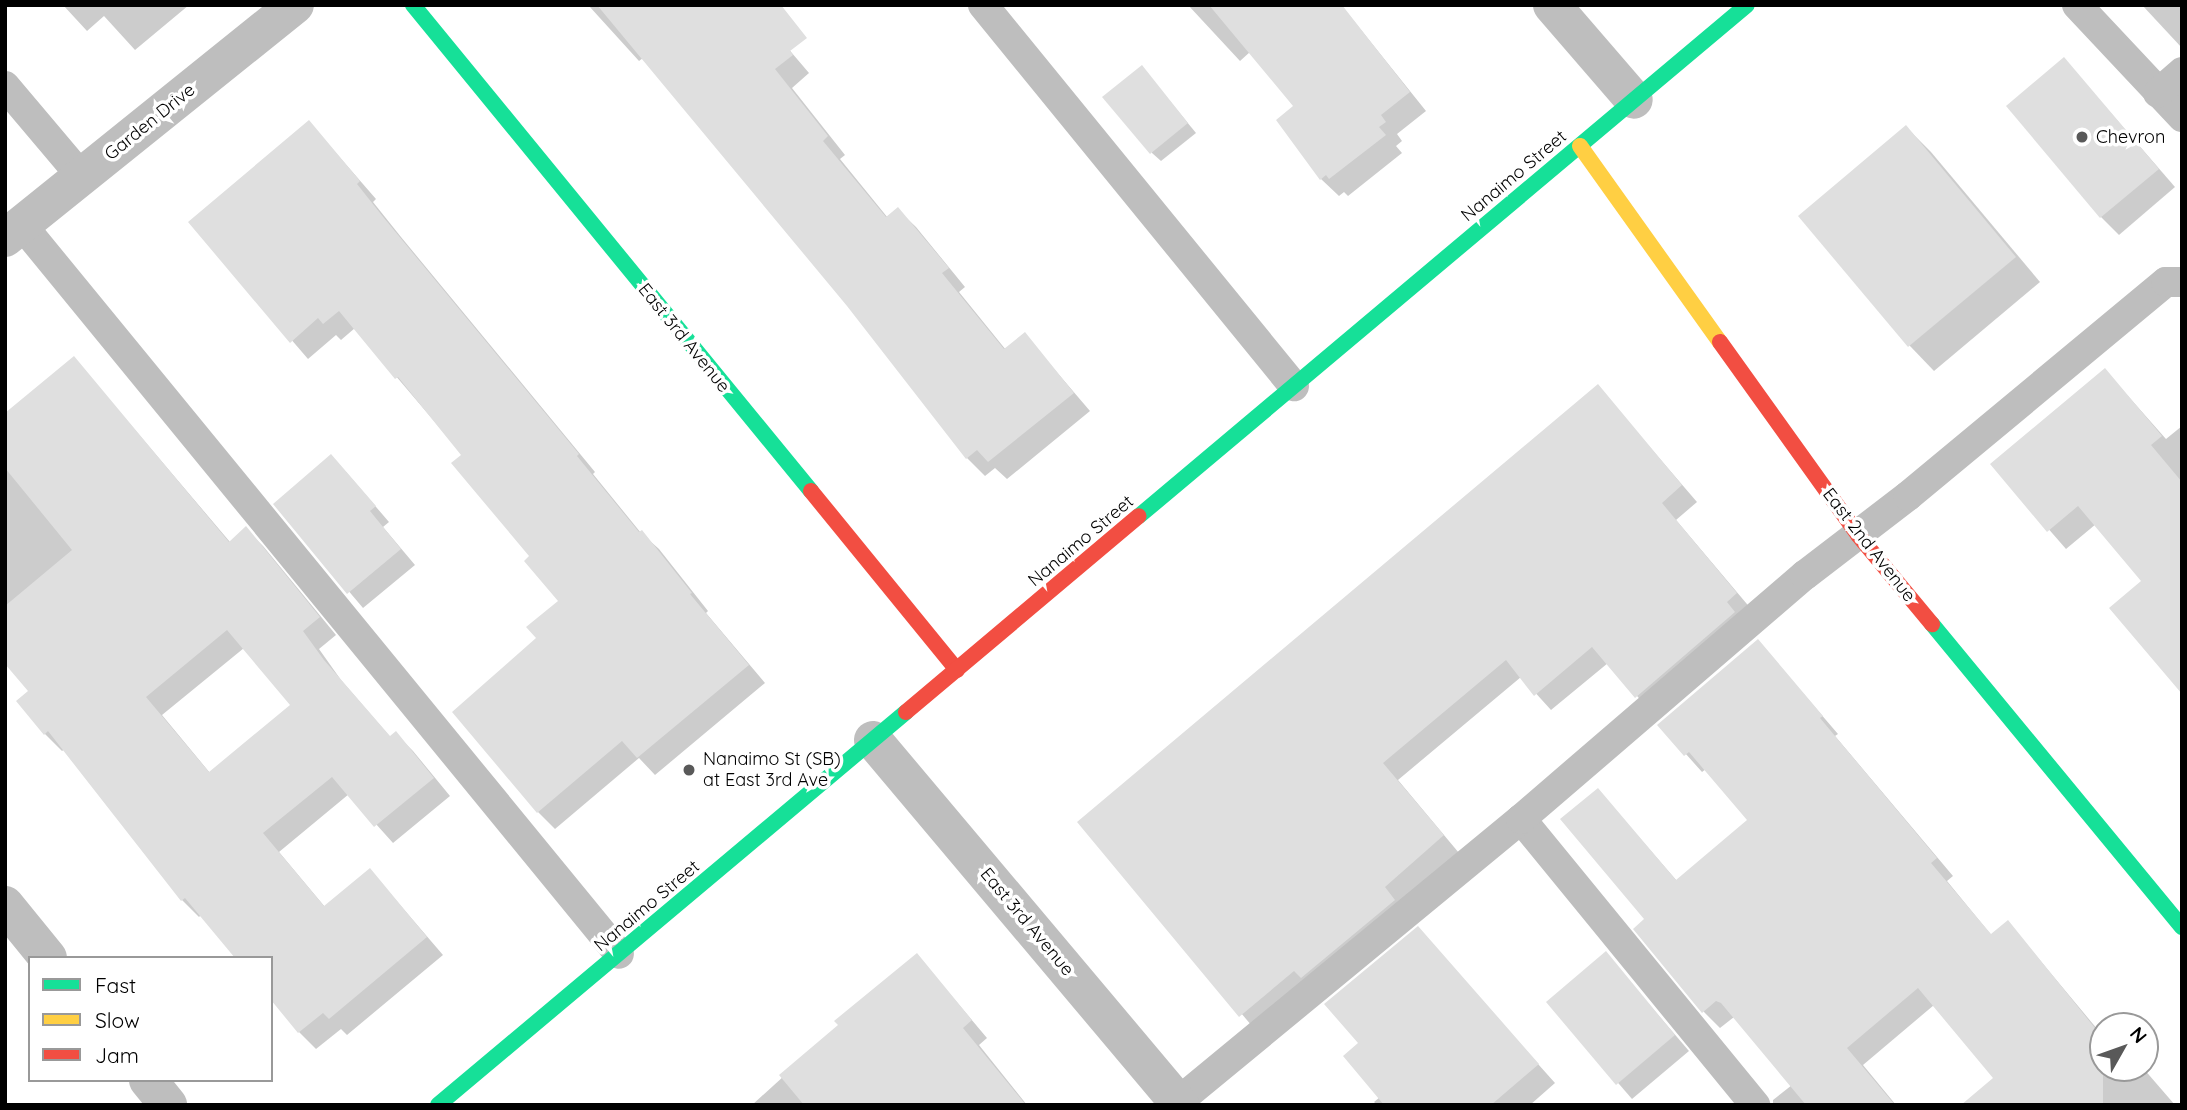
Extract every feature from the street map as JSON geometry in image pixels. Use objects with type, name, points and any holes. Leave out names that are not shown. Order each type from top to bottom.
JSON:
[{"type":"street","name":"Garden Drive","points":[[13,232],[295,5]]},
{"type":"street","name":"East 3rd Avenue","points":[[413,5],[957,670]]},
{"type":"street","points":[[1552,5],[1634,100]]},
{"type":"street","name":"Nanaimo Street","points":[[438,1105],[1747,5]]},
{"type":"street","name":"East 2nd Avenue","points":[[1580,146],[1858,535],[2182,927]]},
{"type":"street","name":"East 3rd Avenue","points":[[873,740],[1177,1104]]},
{"type":"street","points":[[5,905],[46,956]]},
{"type":"street","points":[[150,1082],[169,1105]]},
{"type":"lane","points":[[983,5],[1294,386]]},
{"type":"lane","points":[[2083,7],[2182,117]]},
{"type":"lane","points":[[2158,93],[2182,72]]},
{"type":"lane","points":[[5,86],[82,177]]},
{"type":"lane","points":[[13,232],[619,954]]},
{"type":"lane","points":[[1177,1104],[1521,819],[1805,575],[1858,535],[2166,282],[2182,282]]},
{"type":"lane","points":[[1521,819],[1755,1105]]},
{"type":"building","points":[[597,5],[781,5],[807,38],[790,51],[793,55],[775,69],[828,136],[823,141],[886,217],[898,207],[949,268],[942,273],[1004,349],[1025,332],[1074,393],[988,462],[977,450],[966,459],[847,306]]},
{"type":"building","points":[[1209,5],[1342,5],[1410,92],[1381,115],[1386,122],[1379,127],[1386,135],[1329,179],[1326,175],[1320,180],[1276,120],[1293,106]]},
{"type":"building","name":"Chevron","points":[[2064,57],[2159,169],[2100,218],[2006,106]]},
{"type":"building","points":[[1142,65],[1188,123],[1150,154],[1102,97]]},
{"type":"building","points":[[309,120],[360,181],[357,184],[384,218],[579,454],[577,456],[639,532],[642,530],[692,593],[690,594],[749,665],[637,758],[622,741],[537,813],[452,712],[536,638],[526,627],[558,601],[524,561],[529,556],[451,463],[461,455],[398,377],[395,379],[339,311],[323,324],[318,318],[290,343],[188,222]]},
{"type":"building","points":[[1906,125],[2016,257],[1908,347],[1798,216]]},
{"type":"building","points":[[74,356],[229,542],[246,526],[320,617],[303,631],[324,660],[390,736],[396,731],[434,778],[374,827],[332,777],[263,833],[324,906],[370,868],[427,937],[329,1019],[323,1013],[298,1033],[273,1002],[273,956],[233,956],[185,898],[181,901],[48,731],[44,735],[16,701],[28,691],[5,664],[5,606],[72,550],[5,468],[5,413]],"holes":[[[227,630],[290,705],[209,772],[146,697]]]},
{"type":"building","points":[[2105,368],[2162,436],[2151,445],[2182,482],[2182,694],[2109,608],[2141,581],[2078,506],[2047,532],[1990,464]]},
{"type":"building","points":[[1598,384],[1682,485],[1662,503],[1737,593],[1727,602],[1735,612],[1635,698],[1592,647],[1534,696],[1506,660],[1383,763],[1444,835],[1385,887],[1395,900],[1301,978],[1294,971],[1239,1017],[1077,822]]},
{"type":"building","points":[[331,454],[376,506],[370,511],[401,549],[347,594],[273,504]]},
{"type":"building","points":[[1758,639],[1937,858],[1931,863],[1991,934],[2008,920],[2089,1021],[2089,1082],[2103,1082],[2103,1105],[1961,1105],[1993,1078],[1918,988],[1847,1048],[1895,1105],[1806,1105],[1721,1003],[1716,1001],[1702,1013],[1633,929],[1644,919],[1560,819],[1598,788],[1676,880],[1747,820],[1689,752],[1684,756],[1657,725]]},
{"type":"building","points":[[1418,926],[1539,1064],[1491,1105],[1384,1105],[1343,1056],[1358,1043],[1324,1004]]},
{"type":"building","points":[[1606,951],[1675,1035],[1616,1085],[1546,1002]]},
{"type":"building","points":[[917,953],[972,1020],[963,1028],[1026,1105],[804,1105],[779,1075],[838,1025],[834,1021]]},
{"type":"traffic: fast","points":[[413,5],[811,491]]},
{"type":"traffic: fast","points":[[1139,516],[1747,5]]},
{"type":"traffic: fast","points":[[1932,624],[2182,927]]},
{"type":"traffic: fast","points":[[438,1105],[906,712]]},
{"type":"traffic: slow","points":[[1580,146],[1720,342]]},
{"type":"traffic: jam","points":[[1720,342],[1858,535],[1932,624]]},
{"type":"traffic: jam","points":[[811,491],[957,670]]},
{"type":"traffic: jam","points":[[906,712],[1139,516]]},
{"type":"place","name":"Chevron","points":[[2082,137]]},
{"type":"place","name":"Nanaimo St (SB) at East 3rd Ave","points":[[689,770]]}]
